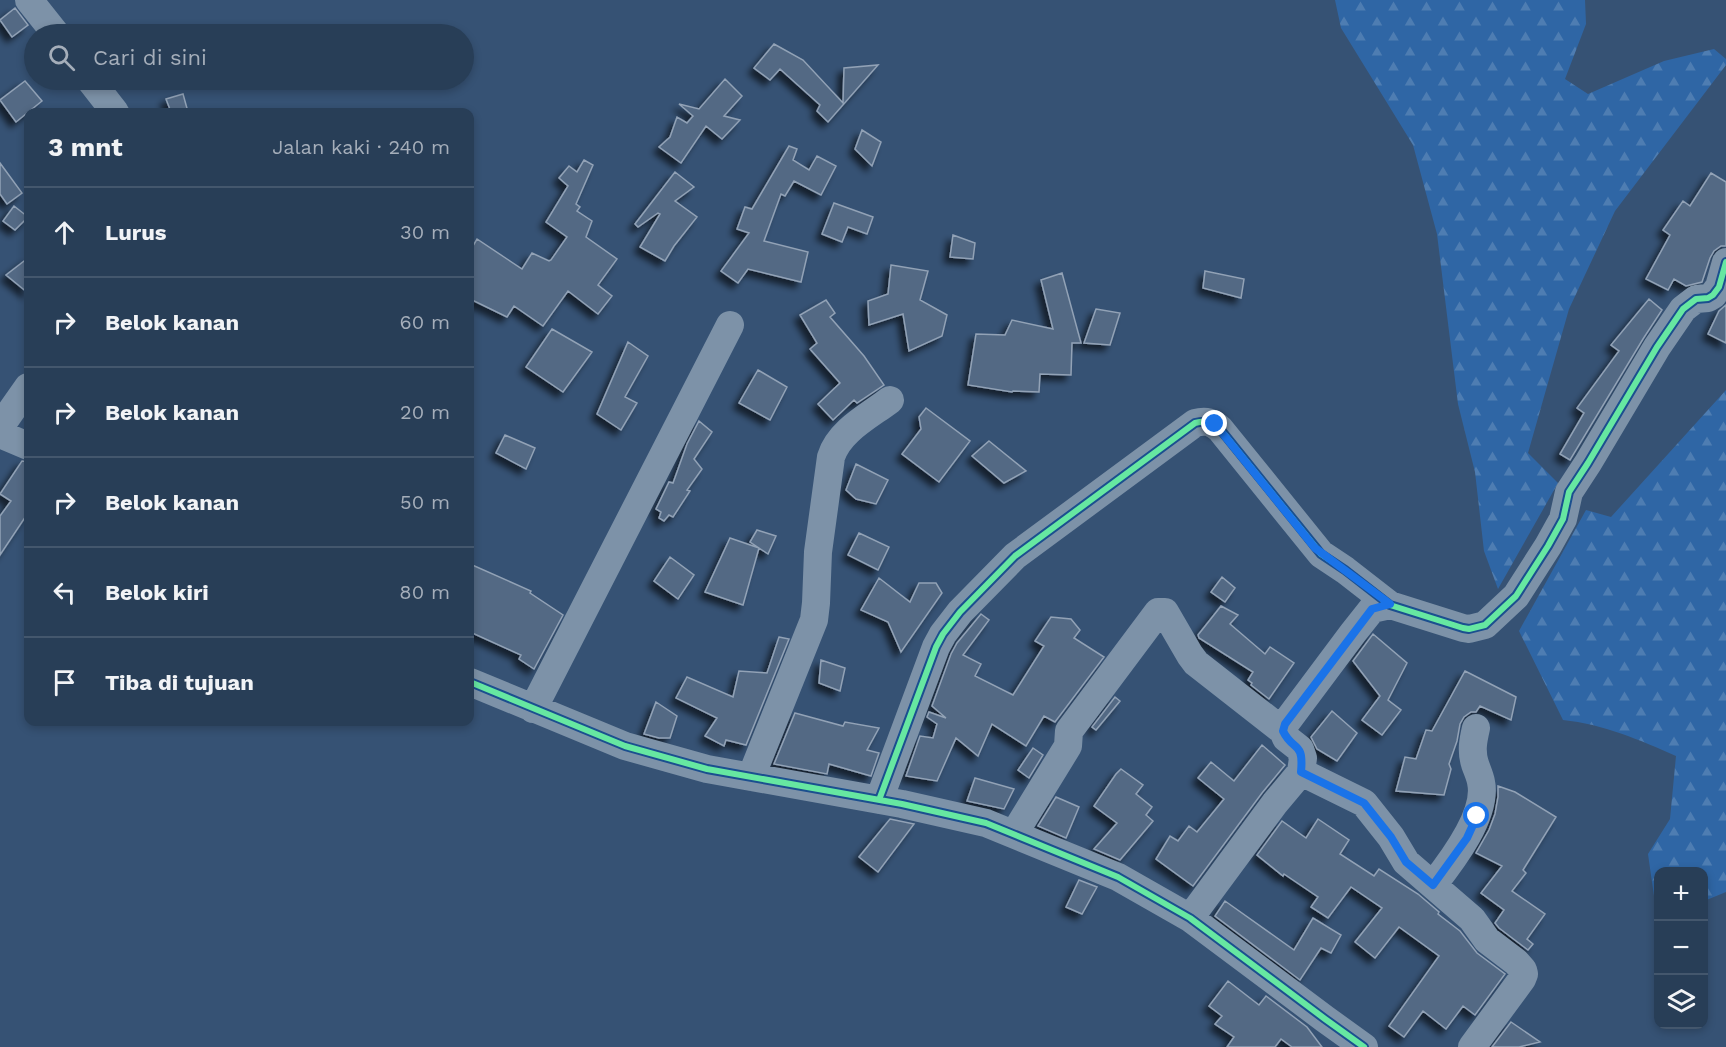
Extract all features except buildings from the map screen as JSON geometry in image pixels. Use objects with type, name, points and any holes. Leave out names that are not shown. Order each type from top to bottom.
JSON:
[{"type":"street","points":[[29,0],[48,24]]},
{"type":"street","points":[[98,90],[112,108]]},
{"type":"street","points":[[879,800],[936,647],[951,622],[1015,556],[1195,423],[1210,422],[1220,429],[1315,548],[1390,604],[1469,629],[1485,625],[1516,596],[1548,546],[1563,519],[1569,492],[1657,347],[1683,309],[1696,299],[1713,295],[1719,287],[1726,262]]},
{"type":"street","points":[[533,709],[730,325]]},
{"type":"street","points":[[0,427],[24,393]]},
{"type":"street","points":[[751,777],[814,620],[818,552],[833,448],[846,433],[890,400]]},
{"type":"street","points":[[0,434],[24,444]]},
{"type":"street","points":[[1283,731],[1285,724],[1372,609],[1390,604]]},
{"type":"street","points":[[1014,834],[1068,746],[1069,731],[1158,612],[1165,612],[1196,663],[1283,731],[1286,738],[1300,749],[1303,759],[1301,772],[1275,803],[1190,918]]},
{"type":"street","points":[[474,684],[625,746],[707,769],[879,800],[986,823],[1014,834],[1118,877],[1190,918],[1364,1047]]},
{"type":"street","points":[[1433,885],[1467,838],[1477,816],[1482,792],[1472,752],[1476,728]]},
{"type":"street","points":[[1301,772],[1364,803],[1391,837],[1406,862],[1472,919],[1487,940],[1523,970],[1522,980],[1472,1047]]},
{"type":"green space","points":[[1335,0],[1585,0],[1586,24],[1565,79],[1588,94],[1664,61],[1714,49],[1726,59],[1726,65],[1615,211],[1569,309],[1528,453],[1558,483],[1498,589],[1484,551],[1475,472],[1458,404],[1437,234],[1413,145],[1341,28]]},
{"type":"green space","points":[[1726,390],[1726,892],[1708,899],[1708,867],[1654,867],[1654,896],[1648,854],[1670,819],[1676,756],[1607,729],[1563,720],[1519,631],[1586,510],[1611,517]]},
{"type":"cycle path","points":[[879,800],[936,647],[960,612],[1015,556],[1195,423],[1209,422],[1220,429],[1321,554],[1390,605],[1463,628],[1469,629],[1485,625],[1516,596],[1548,546],[1563,519],[1569,492],[1657,347],[1683,309],[1696,299],[1713,295],[1719,287],[1726,262]]},
{"type":"cycle path","points":[[474,684],[625,746],[707,769],[902,804],[986,823],[1118,877],[1190,918],[1364,1047]]},
{"type":"route","points":[[1215,424],[1315,548],[1390,604],[1372,609],[1285,724],[1283,731],[1286,738],[1300,749],[1303,759],[1301,772],[1364,803],[1391,837],[1406,862],[1433,885],[1467,838],[1477,816]]}]
